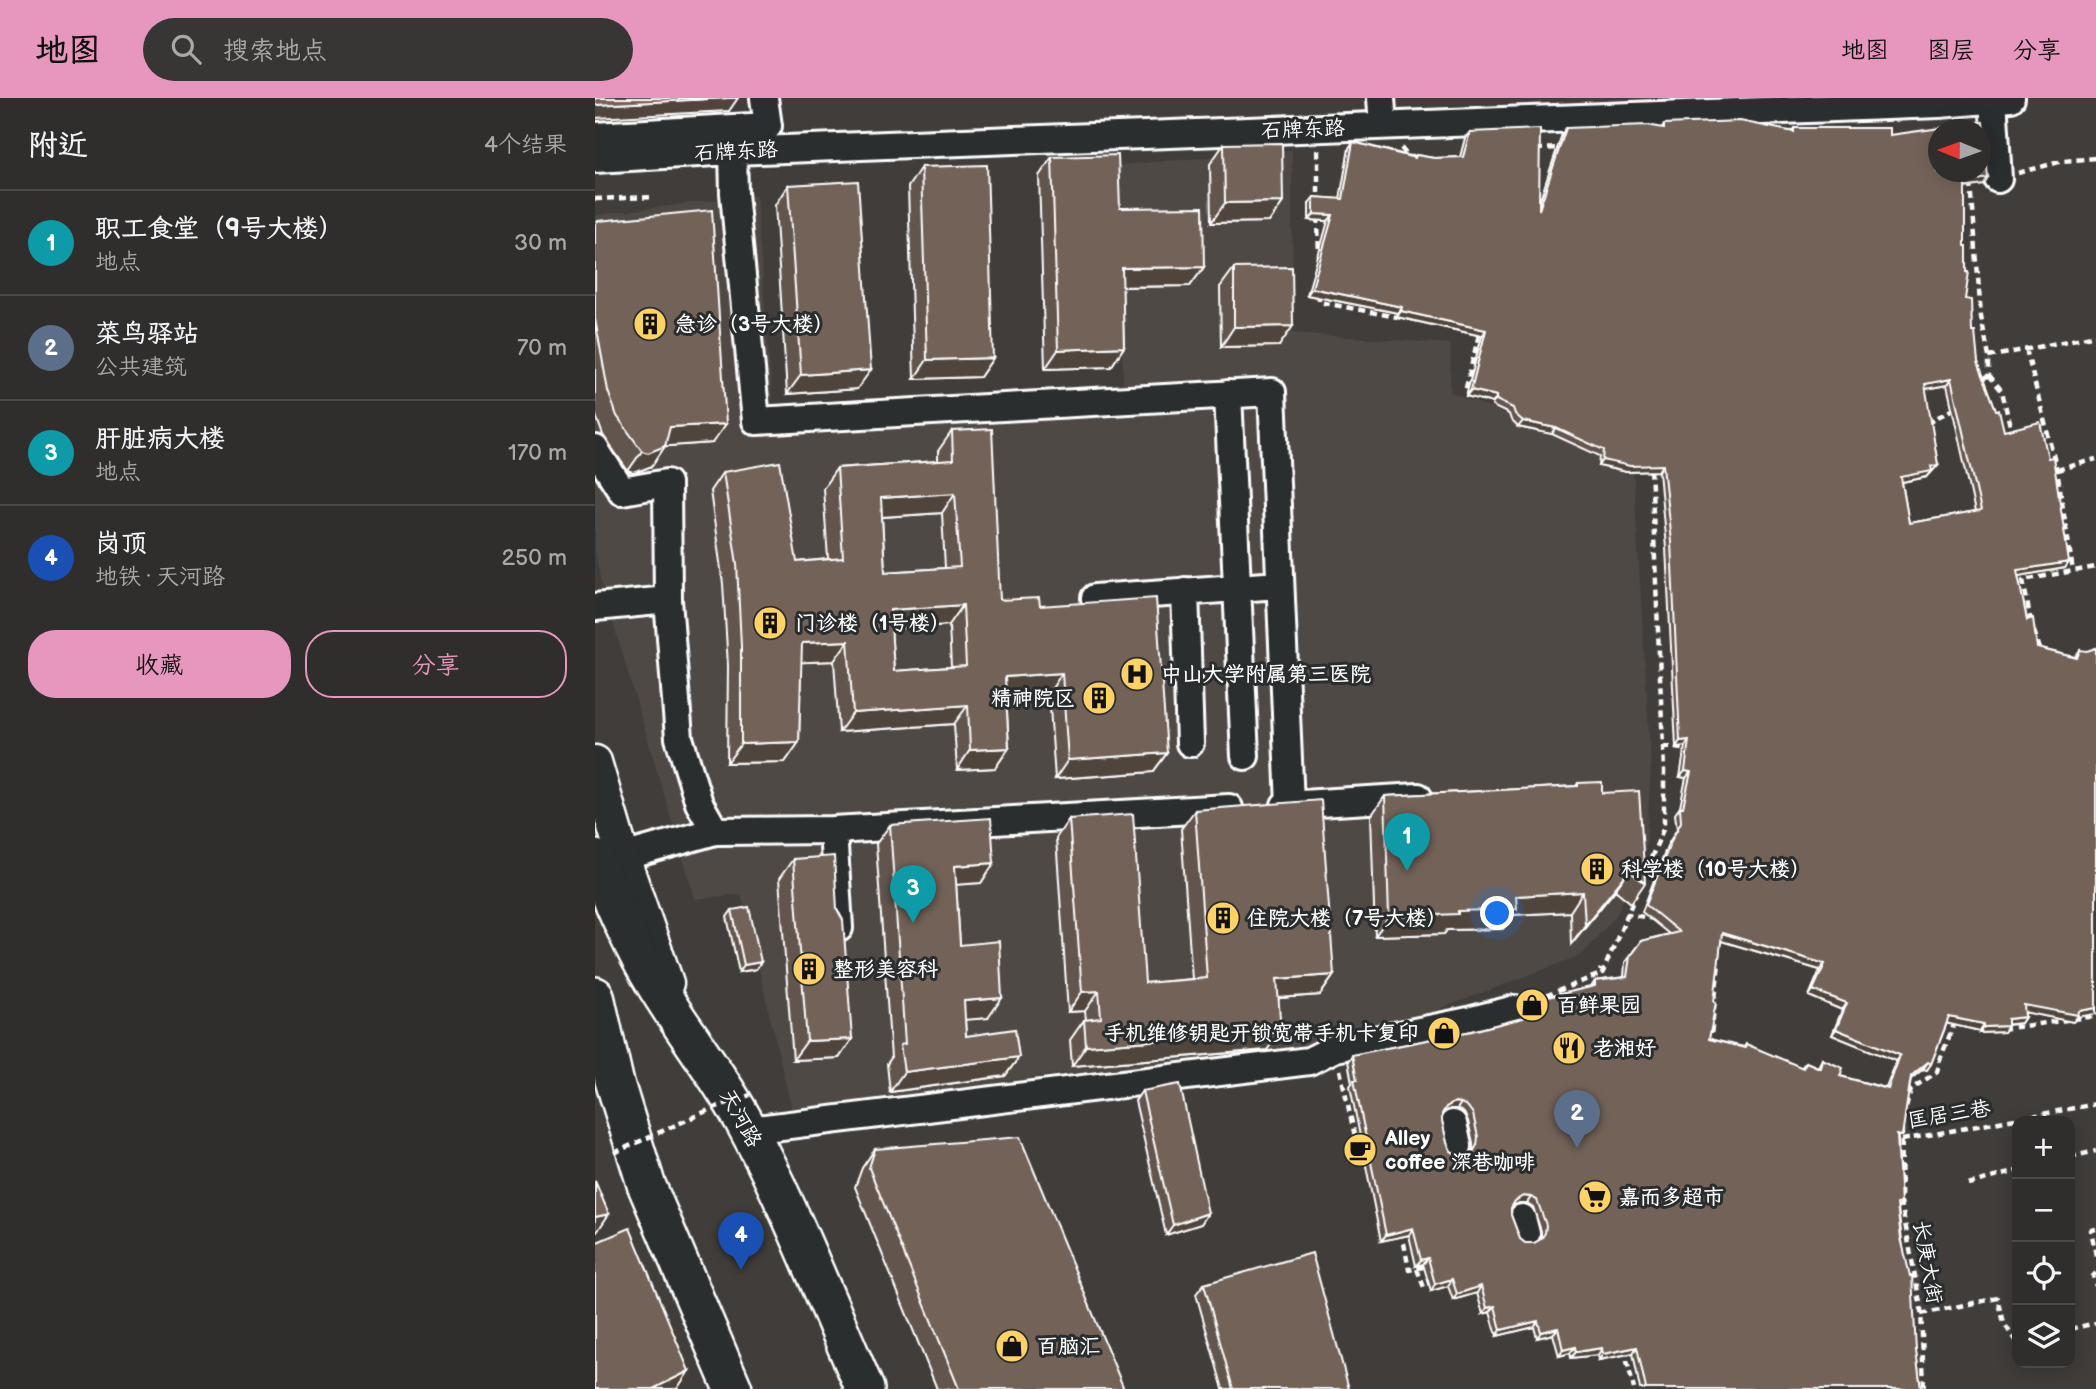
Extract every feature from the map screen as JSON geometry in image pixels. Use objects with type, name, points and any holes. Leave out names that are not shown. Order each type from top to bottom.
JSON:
[{"type":"highway","name":"天河路","points":[[609,858],[635,951],[723,1084],[749,1112],[865,1389]]},
{"type":"highway","points":[[595,996],[614,1080],[646,1184],[731,1388]]},
{"type":"main road","points":[[595,762],[609,858]]},
{"type":"main road","points":[[595,1032],[614,1080]]},
{"type":"street","points":[[595,136],[768,125],[764,98]]},
{"type":"street","points":[[1381,98],[1383,125]]},
{"type":"street","points":[[1998,178],[2002,99]]},
{"type":"street","name":"石牌东路","points":[[595,159],[1383,125],[1526,109],[1560,119],[1681,106],[1939,104],[2002,99]]},
{"type":"street","points":[[733,151],[756,421],[1272,392],[1290,805]]},
{"type":"street","points":[[708,213],[736,210]]},
{"type":"street","points":[[1228,394],[1245,756]]},
{"type":"street","points":[[595,449],[622,491],[667,483],[668,600],[679,738],[699,803],[715,831]]},
{"type":"street","points":[[1095,598],[1280,585]]},
{"type":"street","points":[[1185,591],[1190,743]]},
{"type":"street","points":[[595,607],[668,600]]},
{"type":"street","points":[[609,858],[715,831],[833,830],[1441,796]]},
{"type":"street","points":[[833,830],[839,928]]},
{"type":"street","points":[[749,1112],[1310,1062],[1335,1048],[1515,1009]]},
{"type":"path","points":[[1531,149],[1570,148],[1560,119]]},
{"type":"path","points":[[1383,125],[1409,157],[1431,158]]},
{"type":"path","points":[[1318,128],[1319,261]]},
{"type":"path","points":[[1558,162],[1561,148]]},
{"type":"path","points":[[2013,443],[2002,391],[1989,375],[1989,356],[1979,296],[1971,183],[2063,161],[2096,158]]},
{"type":"path","points":[[595,199],[655,197]]},
{"type":"path","points":[[1319,288],[1319,302],[1412,320]]},
{"type":"path","points":[[1475,395],[1465,393],[1481,324]]},
{"type":"path","points":[[1971,332],[1984,331]]},
{"type":"path","points":[[1989,356],[2096,335]]},
{"type":"path","points":[[2026,349],[2057,470],[2073,571]]},
{"type":"path","points":[[1977,383],[1989,375]]},
{"type":"path","points":[[1925,430],[1932,420],[1951,412],[1960,400]]},
{"type":"path","points":[[2057,470],[2096,459]]},
{"type":"path","points":[[1595,991],[1664,827],[1651,461]]},
{"type":"path","points":[[1655,536],[1666,535]]},
{"type":"path","points":[[2020,567],[2030,618],[2043,658]]},
{"type":"path","points":[[2012,581],[2096,568]]},
{"type":"path","points":[[1663,746],[1692,751]]},
{"type":"path","points":[[1628,914],[1656,919]]},
{"type":"path","points":[[1515,1009],[1598,975],[1628,914]]},
{"type":"path","points":[[1710,1048],[1719,961]]},
{"type":"path","points":[[2015,1015],[2016,1027]]},
{"type":"path","points":[[1991,1027],[2016,1027],[2096,1016]]},
{"type":"path","name":"匡居三巷","points":[[1956,1018],[1937,1072],[1910,1089],[1903,1118],[1902,1140],[2096,1104]]},
{"type":"path","points":[[1335,1048],[1357,1145]]},
{"type":"path","points":[[1344,1085],[1355,1084]]},
{"type":"path","points":[[614,1153],[711,1109],[749,1112]]},
{"type":"path","points":[[1351,1117],[1364,1115]]},
{"type":"path","name":"长庚大街","points":[[1902,1140],[1901,1202],[1921,1314],[1924,1389]]},
{"type":"path","points":[[2075,1156],[2096,1151]]},
{"type":"path","points":[[1968,1184],[2012,1172]]},
{"type":"path","points":[[2096,1229],[2091,1230],[2096,1256]]},
{"type":"path","points":[[1895,1237],[1906,1235]]},
{"type":"path","points":[[1404,1243],[1409,1270],[1430,1265]]},
{"type":"path","points":[[1417,1269],[1425,1290]]},
{"type":"path","points":[[2096,1273],[2093,1276],[2096,1286]]},
{"type":"path","points":[[1921,1314],[1998,1298],[2004,1323],[2012,1336]]},
{"type":"path","points":[[2075,1328],[2096,1322]]},
{"type":"path","points":[[1909,1331],[1922,1328]]},
{"type":"path","points":[[1622,1342],[1634,1389]]},
{"type":"shaded area","name":"中山大学附属第三医院","points":[[1292,150],[1293,333],[1451,344],[1450,392],[1633,463],[1651,768],[1646,849],[1617,914],[1582,955],[1326,1052],[1059,1074],[792,1110],[741,894],[695,899],[600,579],[595,551],[595,215],[756,195],[773,406],[1123,383],[1118,165]]},
{"type":"building","points":[[595,98],[728,98],[595,105]]},
{"type":"building","points":[[1740,121],[1794,132],[1794,128],[1890,128],[1890,135],[1928,130],[1928,182],[1965,182],[1965,246],[1969,272],[1965,299],[1971,300],[1972,332],[1975,332],[1978,362],[1996,410],[1999,410],[2004,431],[2040,422],[2048,458],[2053,457],[2069,562],[2017,570],[2027,620],[2033,618],[2037,648],[2077,658],[2080,650],[2096,648],[2096,1008],[2079,1011],[2078,1015],[2024,1005],[2025,1017],[2008,1019],[2008,1026],[1984,1027],[1984,1024],[1949,1017],[1931,1064],[1928,1062],[1911,1076],[1902,1136],[1897,1135],[1901,1203],[1897,1204],[1901,1238],[1910,1276],[1912,1275],[1921,1389],[1646,1389],[1637,1347],[1603,1354],[1602,1348],[1576,1352],[1575,1347],[1563,1350],[1558,1328],[1541,1332],[1538,1321],[1501,1330],[1495,1306],[1487,1308],[1481,1286],[1457,1294],[1452,1279],[1435,1284],[1428,1258],[1421,1260],[1413,1228],[1386,1235],[1354,1080],[1357,1080],[1352,1055],[1523,1018],[1531,1013],[1535,1000],[1595,986],[1595,981],[1627,977],[1630,956],[1641,941],[1679,932],[1646,905],[1681,822],[1680,807],[1683,807],[1691,772],[1685,771],[1689,740],[1680,741],[1671,542],[1663,465],[1630,466],[1603,460],[1604,450],[1556,428],[1523,421],[1513,408],[1496,400],[1497,396],[1471,390],[1486,330],[1401,311],[1402,307],[1312,288],[1333,215],[1314,214],[1314,197],[1343,199],[1353,142],[1415,158],[1416,155],[1434,158],[1463,157],[1470,132],[1540,129],[1539,210],[1566,128],[1647,125],[1664,128],[1664,124]],"holes":[[[1951,379],[1981,511],[1909,523],[1901,477],[1932,471],[1931,466],[1938,465],[1925,384]],[[1722,933],[1825,964],[1813,990],[1847,1003],[1836,1029],[1900,1055],[1888,1089],[1840,1076],[1843,1068],[1822,1059],[1820,1068],[1806,1062],[1803,1068],[1746,1044],[1745,1048],[1709,1039],[1716,1002]],[[1455,1102],[1461,1103],[1473,1114],[1478,1137],[1473,1152],[1458,1155],[1451,1151],[1442,1121],[1446,1107]],[[1523,1196],[1537,1200],[1546,1225],[1545,1233],[1534,1243],[1525,1243],[1520,1239],[1511,1215],[1515,1201]]]},
{"type":"building","points":[[1282,143],[1283,202],[1225,203],[1224,144]]},
{"type":"building","points":[[1118,155],[1120,208],[1203,207],[1204,267],[1122,268],[1124,347],[1058,350],[1052,157]]},
{"type":"building","points":[[987,165],[993,358],[927,360],[921,167]]},
{"type":"building","points":[[858,181],[871,370],[801,375],[788,185]]},
{"type":"building","name":"急诊（3号大楼）","points":[[712,210],[726,424],[670,427],[665,446],[648,453],[642,451],[617,416],[608,391],[595,319],[595,225],[598,221]]},
{"type":"building","points":[[1292,267],[1293,326],[1234,327],[1234,268]]},
{"type":"building","points":[[992,429],[1000,600],[1039,598],[1040,606],[1156,598],[1167,753],[1068,760],[1062,673],[1005,677],[1009,748],[970,750],[968,705],[853,713],[848,641],[802,643],[799,742],[741,744],[741,646],[737,564],[723,472],[780,462],[797,562],[843,558],[837,468],[953,460],[952,431]],"holes":[[[955,493],[960,567],[885,572],[881,498]],[[963,605],[966,666],[894,671],[890,610]]]},
{"type":"building","points":[[1602,782],[1602,793],[1639,791],[1645,883],[1629,871],[1585,925],[1583,892],[1516,896],[1517,909],[1389,917],[1385,796],[1578,786],[1578,783]]},
{"type":"building","points":[[1321,800],[1334,975],[1277,979],[1281,1031],[1086,1046],[1084,1020],[1101,1018],[1099,991],[1082,992],[1069,819],[1133,814],[1145,983],[1207,978],[1195,810]]},
{"type":"building","points":[[991,818],[994,863],[955,866],[960,945],[999,941],[1002,998],[964,1001],[966,1036],[1015,1029],[1019,1057],[904,1072],[900,1045],[905,1044],[890,825]]},
{"type":"building","points":[[834,856],[837,909],[843,920],[852,1039],[807,1041],[793,859]]},
{"type":"building","points":[[749,907],[761,962],[744,965],[732,910]]},
{"type":"building","points":[[1180,1084],[1208,1213],[1173,1225],[1142,1091]]},
{"type":"building","points":[[1020,1137],[1124,1389],[959,1389],[869,1168],[875,1149]]},
{"type":"building","points":[[595,1181],[609,1214],[595,1217]]},
{"type":"building","points":[[630,1228],[689,1371],[653,1389],[595,1389],[595,1243]]},
{"type":"building","points":[[1312,1253],[1349,1389],[1233,1389],[1204,1284]]},
{"type":"place","name":"急诊（3号大楼）","points":[[650,324]]},
{"type":"place","name":"门诊楼（1号楼）","points":[[770,623]]},
{"type":"place","name":"中山大学附属第三医院","points":[[1137,674]]},
{"type":"place","name":"精神院区","points":[[1099,698]]},
{"type":"place","name":"科学楼（10号大楼）","points":[[1597,869]]},
{"type":"place","name":"职工食堂（9号大楼）","points":[[1407,871]]},
{"type":"place","name":"住院大楼（7号大楼）","points":[[1223,918]]},
{"type":"place","name":"肝脏病大楼","points":[[913,923]]},
{"type":"place","name":"整形美容科","points":[[809,969]]},
{"type":"place","name":"百鲜果园","points":[[1532,1005]]},
{"type":"place","name":"手机维修钥匙开锁宽带手机卡复印","points":[[1444,1033]]},
{"type":"place","name":"老湘好","points":[[1569,1048]]},
{"type":"place","name":"菜鸟驿站","points":[[1577,1148]]},
{"type":"place","name":"Alley coffee 深巷咖啡","points":[[1360,1150]]},
{"type":"place","name":"嘉而多超市","points":[[1595,1197]]},
{"type":"place","name":"岗顶","points":[[741,1270]]},
{"type":"place","name":"百脑汇","points":[[1012,1346]]}]
